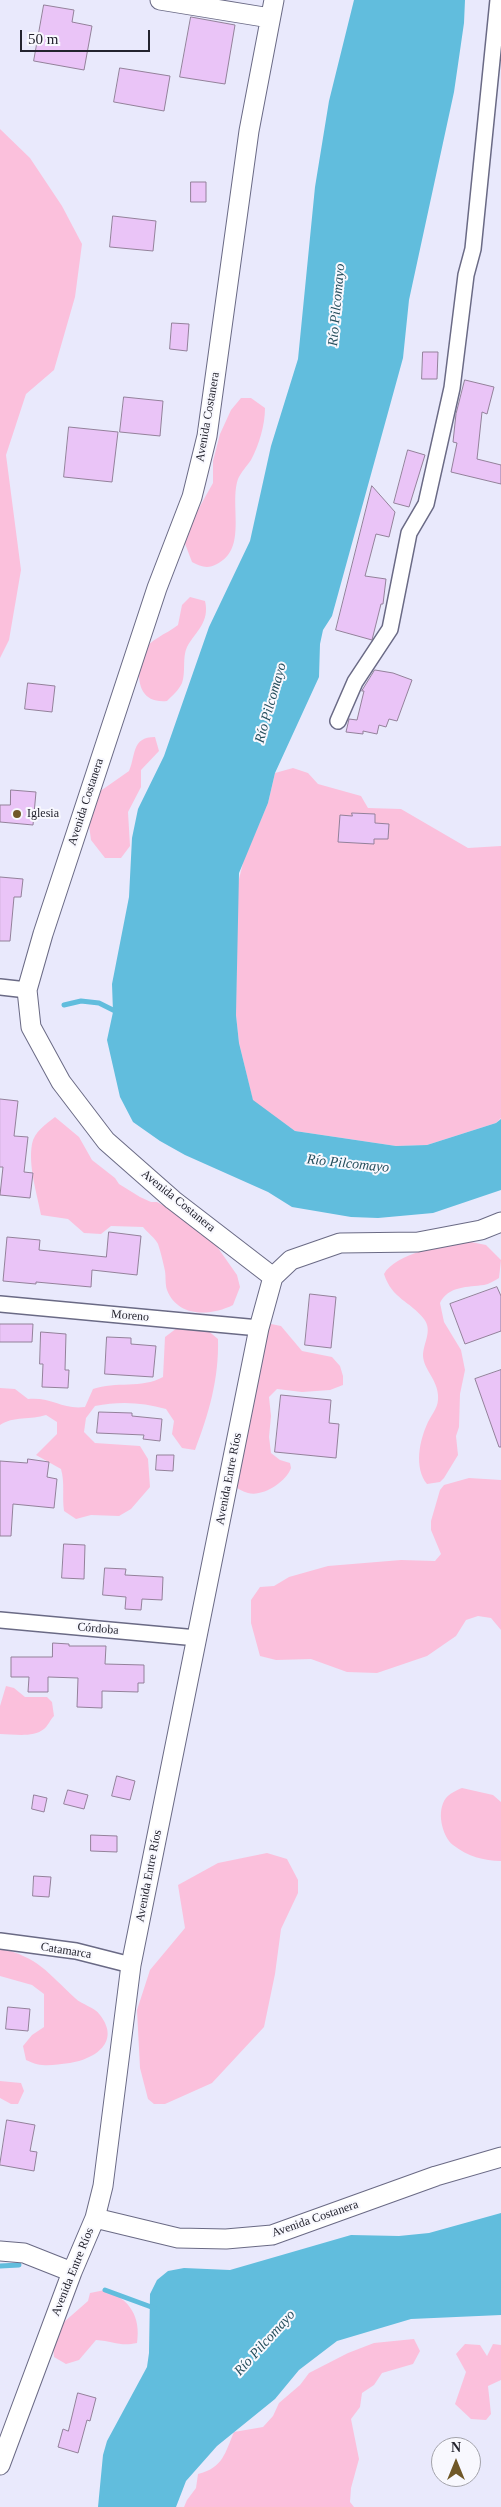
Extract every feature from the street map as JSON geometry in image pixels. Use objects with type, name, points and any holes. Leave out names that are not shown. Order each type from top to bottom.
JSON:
[{"type":"street","points":[[160,0],[272,9]]},
{"type":"street","points":[[338,721],[355,682],[390,629],[409,533],[426,504],[452,388],[466,275],[473,249],[498,0]]},
{"type":"street","name":"Avenida Costanera","points":[[272,9],[248,131],[205,445],[192,497],[154,596],[26,990],[31,1027],[61,1082],[106,1141],[173,1200],[273,1276]]},
{"type":"street","points":[[0,987],[26,990]]},
{"type":"street","points":[[273,1276],[291,1260],[340,1243],[418,1242],[480,1230],[501,1222]]},
{"type":"street","name":"Avenida Entre Ríos","points":[[0,2465],[72,2272],[95,2218],[103,2186],[131,1965],[259,1328],[273,1276]]},
{"type":"street","name":"Moreno","points":[[0,1304],[259,1328]]},
{"type":"street","name":"Córdoba","points":[[0,1620],[196,1638]]},
{"type":"street","name":"Catamarca","points":[[0,1942],[76,1950],[131,1965]]},
{"type":"street","name":"Avenida Costanera","points":[[95,2218],[178,2238],[226,2239],[272,2235],[436,2176],[501,2157]]},
{"type":"street","points":[[0,2251],[24,2252],[72,2272]]},
{"type":"shaded area","points":[[0,129],[30,158],[62,206],[82,244],[75,297],[54,370],[26,394],[6,455],[21,570],[9,640],[0,658]]},
{"type":"shaded area","points":[[241,398],[251,398],[265,408],[263,428],[254,454],[238,479],[235,501],[236,526],[232,548],[226,557],[217,564],[208,567],[201,566],[192,562],[184,541],[186,531],[213,483],[213,461],[220,434],[231,410]]},
{"type":"shaded area","points":[[190,597],[205,601],[206,615],[187,647],[182,683],[167,701],[153,700],[141,688],[139,676],[140,656],[153,641],[178,625],[182,605]]},
{"type":"shaded area","points":[[155,737],[159,751],[141,770],[141,787],[128,812],[130,846],[121,858],[105,858],[91,840],[89,825],[99,792],[129,771],[136,748],[142,740]]},
{"type":"shaded area","points":[[293,768],[308,773],[318,784],[361,796],[368,808],[401,809],[468,848],[501,846],[501,1118],[496,1123],[427,1145],[396,1146],[295,1131],[253,1101],[239,1043],[236,1015],[237,887],[244,859],[268,803],[275,773]]},
{"type":"shaded area","points":[[55,1117],[79,1137],[92,1160],[115,1178],[119,1184],[140,1197],[151,1202],[157,1202],[182,1215],[204,1233],[218,1248],[237,1275],[240,1287],[233,1305],[224,1309],[205,1312],[187,1310],[179,1306],[167,1290],[165,1271],[158,1244],[143,1227],[111,1226],[101,1234],[84,1233],[68,1219],[41,1215],[32,1170],[32,1144],[38,1132]]},
{"type":"shaded area","points":[[466,1241],[486,1245],[501,1260],[499,1278],[486,1285],[453,1290],[440,1303],[444,1322],[461,1350],[465,1370],[460,1394],[459,1427],[456,1436],[458,1455],[440,1482],[427,1484],[420,1470],[420,1446],[425,1429],[437,1406],[438,1399],[437,1389],[423,1356],[428,1328],[419,1313],[396,1294],[387,1282],[384,1274],[398,1261],[421,1251]]},
{"type":"shaded area","points":[[266,1325],[281,1326],[302,1351],[332,1357],[340,1366],[343,1385],[330,1390],[302,1392],[277,1389],[269,1397],[271,1453],[280,1460],[290,1463],[291,1468],[279,1483],[267,1491],[254,1494],[244,1492],[233,1486],[243,1358]]},
{"type":"shaded area","points":[[177,1328],[206,1329],[218,1339],[215,1382],[205,1423],[195,1450],[182,1448],[172,1434],[174,1421],[166,1409],[130,1403],[95,1406],[86,1418],[84,1432],[95,1443],[140,1446],[148,1459],[150,1487],[131,1509],[119,1516],[91,1515],[76,1519],[64,1511],[61,1469],[36,1455],[57,1434],[57,1422],[46,1415],[11,1420],[0,1425],[0,1388],[15,1389],[28,1399],[44,1400],[70,1407],[85,1407],[93,1389],[111,1385],[146,1383],[163,1377],[165,1337]]},
{"type":"shaded area","points":[[469,1478],[501,1480],[501,1630],[491,1618],[478,1616],[466,1620],[456,1636],[427,1656],[377,1673],[347,1672],[311,1659],[276,1660],[260,1656],[251,1623],[251,1600],[260,1587],[274,1586],[289,1577],[328,1566],[401,1560],[435,1561],[441,1554],[431,1530],[431,1521],[440,1490],[444,1485]]},
{"type":"shaded area","points":[[6,1686],[14,1688],[25,1697],[47,1697],[52,1702],[54,1716],[45,1728],[29,1735],[0,1734],[0,1706]]},
{"type":"shaded area","points":[[462,1788],[493,1795],[501,1802],[501,1861],[482,1859],[470,1855],[458,1849],[446,1836],[441,1816],[443,1803],[449,1795]]},
{"type":"shaded area","points":[[267,1853],[287,1859],[298,1880],[298,1893],[281,1929],[275,1974],[264,2027],[212,2083],[165,2104],[154,2104],[148,2099],[140,2068],[137,2010],[150,1970],[185,1928],[178,1885],[218,1863]]},
{"type":"shaded area","points":[[0,1948],[33,1961],[78,2000],[98,2012],[106,2025],[108,2033],[102,2048],[88,2058],[70,2063],[42,2065],[26,2060],[23,2046],[32,2035],[44,2027],[44,1994],[32,1985],[0,1976]]},
{"type":"shaded area","points":[[0,2081],[21,2083],[24,2091],[18,2104],[11,2104],[0,2098]]},
{"type":"shaded area","points":[[105,2290],[121,2298],[132,2310],[137,2325],[137,2343],[121,2344],[96,2340],[79,2360],[66,2364],[54,2357],[53,2343],[56,2329],[88,2301],[90,2293]]},
{"type":"shaded area","points":[[414,2339],[420,2351],[413,2364],[382,2373],[374,2385],[362,2393],[360,2407],[351,2419],[359,2459],[351,2488],[350,2502],[354,2507],[184,2507],[196,2488],[198,2474],[218,2464],[234,2432],[263,2427],[273,2416],[279,2403],[300,2385],[309,2373],[348,2353],[374,2343]]},
{"type":"shaded area","points":[[465,2344],[480,2345],[487,2356],[493,2344],[501,2345],[501,2380],[488,2386],[491,2414],[486,2420],[471,2419],[455,2404],[466,2372],[456,2354]]},
{"type":"water","name":"Río Pilcomayo","points":[[354,0],[465,0],[464,23],[454,92],[409,300],[403,358],[332,616],[323,630],[320,644],[319,677],[275,773],[268,803],[239,873],[236,1015],[239,1043],[253,1100],[295,1131],[396,1146],[427,1145],[496,1123],[501,1119],[501,1190],[433,1213],[378,1218],[351,1217],[292,1207],[268,1192],[185,1155],[160,1141],[133,1122],[120,1097],[107,1040],[113,1012],[112,984],[129,897],[132,838],[138,809],[164,756],[209,627],[250,541],[271,446],[298,359],[315,187],[329,101]]},
{"type":"water","name":"Río Pilcomayo","points":[[501,2213],[501,2315],[411,2319],[337,2341],[299,2370],[275,2399],[217,2446],[186,2481],[176,2507],[98,2507],[103,2455],[107,2441],[147,2367],[150,2294],[157,2280],[168,2271],[184,2268],[230,2270],[351,2235],[399,2236],[429,2233]]},
{"type":"building","points":[[44,5],[74,10],[72,22],[92,26],[84,70],[34,61]]},
{"type":"building","points":[[191,17],[235,25],[225,84],[180,77]]},
{"type":"building","points":[[120,68],[170,76],[164,111],[114,102]]},
{"type":"building","points":[[191,182],[206,182],[206,202],[191,202]]},
{"type":"building","points":[[113,216],[156,221],[153,251],[110,247]]},
{"type":"building","points":[[172,323],[189,324],[187,351],[170,349]]},
{"type":"building","points":[[423,352],[438,352],[437,379],[422,379]]},
{"type":"building","points":[[465,380],[494,387],[487,414],[482,412],[477,459],[501,465],[501,484],[451,472],[457,443],[453,442],[456,414]]},
{"type":"building","points":[[124,397],[163,401],[160,436],[120,432]]},
{"type":"building","points":[[69,427],[118,432],[112,482],[64,477]]},
{"type":"building","points":[[408,450],[425,455],[409,507],[394,503]]},
{"type":"building","points":[[372,486],[395,512],[389,537],[376,534],[365,576],[386,579],[383,604],[381,604],[372,640],[336,630]]},
{"type":"building","points":[[375,670],[393,673],[412,680],[397,721],[389,719],[386,727],[379,725],[377,734],[363,731],[363,734],[346,732],[349,719],[357,720],[364,691],[362,691]]},
{"type":"building","points":[[28,683],[55,686],[52,712],[25,709]]},
{"type":"building","name":"Iglesia","points":[[11,790],[36,792],[33,825],[0,822],[0,805],[10,805]]},
{"type":"building","points":[[352,813],[375,814],[375,823],[389,824],[388,839],[374,839],[374,844],[338,842],[340,815],[352,816]]},
{"type":"building","points":[[0,877],[23,879],[21,897],[14,897],[10,941],[0,941]]},
{"type":"building","points":[[0,1099],[18,1101],[14,1136],[28,1137],[24,1172],[33,1173],[30,1198],[0,1195],[3,1167],[0,1167]]},
{"type":"building","points":[[109,1232],[141,1236],[137,1275],[92,1270],[91,1287],[3,1281],[7,1237],[40,1240],[39,1250],[106,1257]]},
{"type":"building","points":[[497,1287],[501,1296],[501,1331],[465,1344],[450,1304]]},
{"type":"building","points":[[310,1294],[336,1297],[331,1348],[305,1345]]},
{"type":"building","points":[[0,1324],[33,1324],[32,1342],[0,1342]]},
{"type":"building","points":[[41,1332],[66,1334],[65,1370],[69,1370],[68,1388],[42,1387],[43,1364],[40,1364]]},
{"type":"building","points":[[107,1337],[131,1338],[131,1344],[156,1346],[153,1377],[105,1374]]},
{"type":"building","points":[[501,1370],[501,1447],[499,1447],[475,1379]]},
{"type":"building","points":[[281,1395],[331,1400],[329,1423],[339,1424],[336,1458],[275,1452]]},
{"type":"building","points":[[99,1412],[132,1413],[132,1416],[162,1419],[160,1441],[143,1439],[144,1435],[97,1433]]},
{"type":"building","points":[[157,1455],[174,1455],[173,1471],[156,1470]]},
{"type":"building","points":[[28,1459],[49,1462],[47,1477],[57,1479],[54,1508],[13,1504],[11,1536],[0,1536],[0,1461],[27,1463]]},
{"type":"building","points":[[64,1544],[85,1545],[84,1579],[62,1578]]},
{"type":"building","points":[[105,1568],[126,1569],[125,1575],[163,1577],[162,1600],[142,1599],[141,1610],[125,1609],[126,1597],[103,1595]]},
{"type":"building","points":[[53,1643],[69,1644],[69,1646],[106,1646],[105,1664],[144,1665],[144,1683],[138,1683],[138,1692],[102,1691],[102,1708],[77,1707],[78,1678],[48,1677],[48,1692],[28,1692],[29,1677],[11,1677],[11,1657],[52,1657]]},
{"type":"building","points":[[117,1776],[135,1781],[130,1800],[112,1796]]},
{"type":"building","points":[[68,1790],[88,1795],[84,1809],[64,1804]]},
{"type":"building","points":[[34,1795],[47,1798],[44,1812],[32,1809]]},
{"type":"building","points":[[91,1835],[117,1836],[117,1852],[91,1851]]},
{"type":"building","points":[[34,1876],[51,1877],[49,1897],[33,1896]]},
{"type":"building","points":[[8,2007],[30,2009],[28,2031],[6,2029]]},
{"type":"building","points":[[7,2120],[35,2125],[30,2151],[37,2152],[34,2171],[0,2165]]},
{"type":"building","points":[[78,2393],[96,2398],[90,2421],[87,2420],[78,2453],[58,2447],[63,2429],[68,2431]]},
{"type":"waterway","points":[[64,1005],[81,1001],[99,1003],[117,1012]]},
{"type":"waterway","points":[[0,2266],[19,2265]]},
{"type":"waterway","points":[[105,2290],[154,2308]]},
{"type":"place","name":"Iglesia","points":[[17,814]]}]
